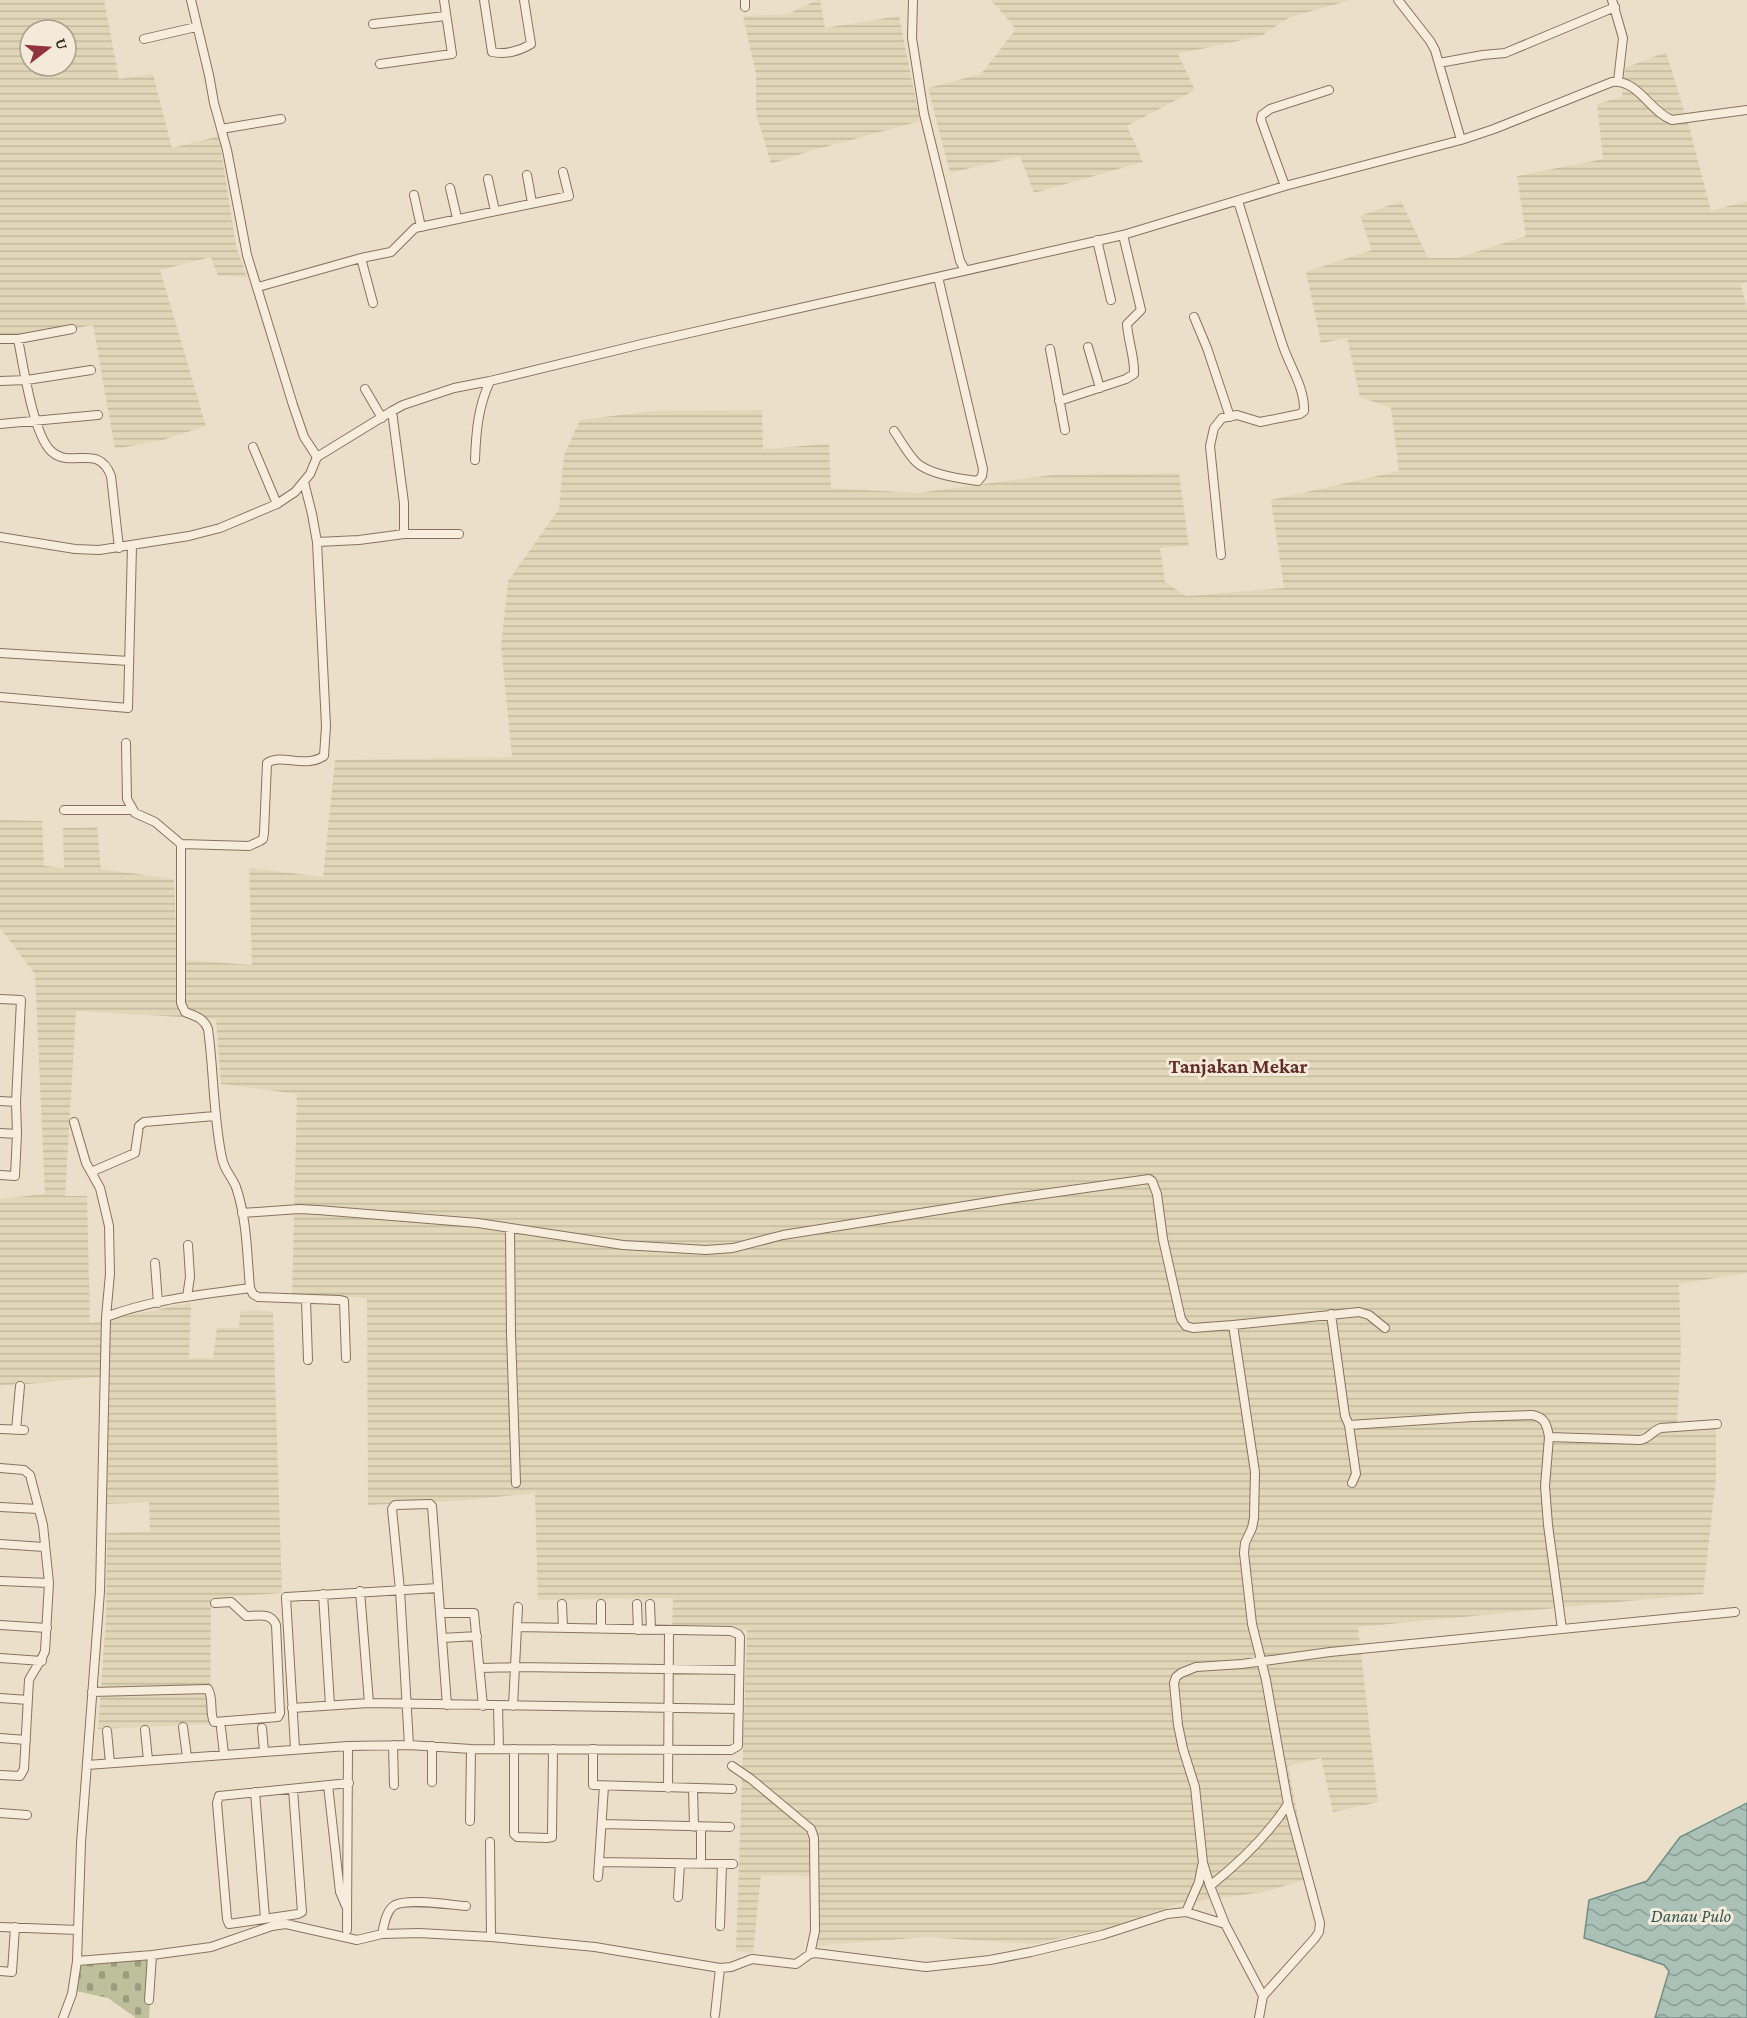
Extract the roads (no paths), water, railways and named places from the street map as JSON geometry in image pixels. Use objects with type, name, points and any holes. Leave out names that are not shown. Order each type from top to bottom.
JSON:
[{"type":"street","points":[[191,0],[235,184],[243,239],[293,405],[304,437],[317,457]]},
{"type":"street","points":[[380,64],[452,54],[444,0]]},
{"type":"street","points":[[484,0],[492,52],[504,53],[531,44],[524,0]]},
{"type":"street","points":[[913,0],[913,46],[924,114],[957,250],[965,270]]},
{"type":"street","points":[[1398,0],[1430,41],[1439,63],[1461,140]]},
{"type":"street","points":[[1439,63],[1504,53],[1614,4],[1623,38],[1618,81]]},
{"type":"street","points":[[373,24],[446,16]]},
{"type":"street","points":[[144,39],[196,27]]},
{"type":"street","points":[[0,537],[75,549],[119,548],[189,536],[220,528],[277,504],[296,492],[317,457],[392,411],[454,388],[1123,235],[1285,186],[1461,140],[1612,82],[1618,81],[1629,85],[1672,120],[1747,110]]},
{"type":"street","points":[[1285,186],[1261,120],[1262,115],[1270,109],[1329,90]]},
{"type":"street","points":[[221,129],[281,119]]},
{"type":"street","points":[[258,287],[361,258],[391,252],[415,228],[569,196],[563,172]]},
{"type":"street","points":[[527,175],[532,203]]},
{"type":"street","points":[[488,178],[495,211]]},
{"type":"street","points":[[450,188],[457,218]]},
{"type":"street","points":[[414,195],[421,227]]},
{"type":"street","points":[[1221,555],[1210,446],[1214,428],[1222,418],[1237,415],[1260,422],[1300,414],[1305,408],[1302,392],[1284,346],[1238,201]]},
{"type":"street","points":[[1059,401],[1126,379],[1134,374],[1127,324],[1140,310],[1123,235]]},
{"type":"street","points":[[1097,240],[1111,300]]},
{"type":"street","points":[[361,258],[373,303]]},
{"type":"street","points":[[894,431],[913,459],[922,467],[978,482],[981,479],[983,469],[938,277]]},
{"type":"street","points":[[1194,317],[1230,417]]},
{"type":"street","points":[[0,339],[18,339],[72,329]]},
{"type":"street","points":[[18,339],[37,422],[52,453],[63,457],[94,458],[101,460],[107,467],[111,476],[119,548]]},
{"type":"street","points":[[1088,347],[1100,388]]},
{"type":"street","points":[[1050,349],[1065,429]]},
{"type":"street","points":[[0,381],[27,380],[91,370]]},
{"type":"street","points":[[475,460],[476,431],[481,401],[490,381]]},
{"type":"street","points":[[365,389],[382,418]]},
{"type":"street","points":[[392,411],[404,503],[404,534]]},
{"type":"street","points":[[0,424],[98,415]]},
{"type":"street","points":[[254,447],[277,504]]},
{"type":"street","points":[[64,810],[132,810],[155,822],[181,844],[240,847],[263,839],[267,763],[277,760],[303,763],[324,756],[326,726],[316,542],[304,482]]},
{"type":"street","points":[[316,542],[358,540],[404,534],[459,534]]},
{"type":"street","points":[[0,697],[128,708],[132,546]]},
{"type":"street","points":[[0,653],[129,662]]},
{"type":"street","points":[[126,743],[127,799],[132,810]]},
{"type":"street","points":[[181,844],[181,1003],[185,1012],[201,1018],[208,1029],[215,1116],[222,1160],[236,1185],[242,1213],[250,1288],[258,1297],[344,1301],[345,1358]]},
{"type":"street","points":[[0,999],[21,1000],[15,1176],[0,1175]]},
{"type":"street","points":[[0,1101],[16,1102]]},
{"type":"street","points":[[91,1172],[135,1153],[139,1126],[144,1122],[215,1116]]},
{"type":"street","points":[[63,2018],[72,1994],[77,1961],[81,1843],[100,1591],[106,1317],[110,1274],[109,1226],[102,1194],[86,1163],[74,1122]]},
{"type":"street","points":[[0,1133],[17,1134]]},
{"type":"street","points":[[242,1213],[299,1209],[478,1223],[623,1245],[706,1250],[733,1248],[783,1235],[1149,1179],[1157,1194],[1163,1239],[1186,1326],[1193,1328],[1233,1325],[1359,1312],[1369,1315],[1385,1328]]},
{"type":"street","points":[[510,1228],[516,1483]]},
{"type":"street","points":[[187,1297],[190,1277],[188,1245]]},
{"type":"street","points":[[155,1263],[158,1303]]},
{"type":"street","points":[[106,1317],[130,1308],[250,1288]]},
{"type":"street","points":[[306,1300],[308,1360]]},
{"type":"street","points":[[1330,1314],[1356,1474],[1352,1483]]},
{"type":"street","points":[[1233,1325],[1255,1472],[1254,1518],[1244,1553],[1252,1624],[1288,1804],[1320,1923],[1319,1932],[1263,1996],[1259,2018]]},
{"type":"street","points":[[0,1429],[20,1430],[20,1386]]},
{"type":"street","points":[[1349,1425],[1532,1415],[1544,1420],[1550,1437],[1545,1486],[1548,1525],[1562,1629]]},
{"type":"street","points":[[1550,1437],[1644,1439],[1661,1428],[1717,1424]]},
{"type":"street","points":[[0,1468],[28,1472],[30,1475],[43,1525],[49,1583],[45,1651],[42,1661],[29,1680],[23,1773],[20,1776],[0,1775]]},
{"type":"street","points":[[408,1745],[400,1590],[392,1506],[430,1504],[432,1506],[447,1705]]},
{"type":"street","points":[[0,1507],[38,1509]]},
{"type":"street","points":[[0,1544],[44,1546]]},
{"type":"street","points":[[0,1581],[49,1583]]},
{"type":"street","points":[[295,1748],[286,1597],[438,1588]]},
{"type":"street","points":[[360,1591],[369,1703]]},
{"type":"street","points":[[323,1594],[330,1706]]},
{"type":"street","points":[[92,1692],[208,1689],[214,1722],[277,1718],[280,1713],[274,1620],[269,1616],[246,1616],[231,1602],[215,1603]]},
{"type":"street","points":[[562,1604],[563,1628]]},
{"type":"street","points":[[601,1604],[601,1629]]},
{"type":"street","points":[[637,1604],[638,1630]]},
{"type":"street","points":[[650,1604],[651,1630]]},
{"type":"street","points":[[513,1706],[518,1607]]},
{"type":"street","points":[[1263,1996],[1225,1924],[1203,1863],[1195,1787],[1178,1725],[1174,1683],[1176,1677],[1197,1667],[1735,1612]]},
{"type":"street","points":[[440,1613],[474,1613],[483,1706]]},
{"type":"street","points":[[0,1625],[48,1628]]},
{"type":"street","points":[[87,1765],[295,1748],[348,1746],[408,1745],[471,1749],[734,1749],[738,1746],[740,1636],[734,1631],[517,1627]]},
{"type":"street","points":[[668,1788],[669,1631]]},
{"type":"street","points":[[442,1638],[477,1636]]},
{"type":"street","points":[[0,1658],[42,1661]]},
{"type":"street","points":[[480,1668],[739,1670]]},
{"type":"street","points":[[0,1698],[28,1700]]},
{"type":"street","points":[[292,1708],[406,1703],[739,1709]]},
{"type":"street","points":[[498,1706],[499,1749]]},
{"type":"street","points":[[183,1727],[187,1757]]},
{"type":"street","points":[[221,1728],[224,1754]]},
{"type":"street","points":[[262,1728],[264,1751]]},
{"type":"street","points":[[145,1730],[148,1760]]},
{"type":"street","points":[[107,1731],[110,1763]]},
{"type":"street","points":[[0,1738],[26,1740]]},
{"type":"street","points":[[393,1745],[394,1785]]},
{"type":"street","points":[[347,1930],[348,1746]]},
{"type":"street","points":[[432,1746],[432,1782]]},
{"type":"street","points":[[470,1821],[471,1749]]},
{"type":"street","points":[[514,1749],[514,1834],[517,1837],[548,1838],[552,1835],[553,1749]]},
{"type":"street","points":[[593,1749],[592,1785],[732,1789]]},
{"type":"street","points":[[732,1766],[812,1829],[815,1931],[810,1954]]},
{"type":"street","points":[[293,1789],[302,1912],[229,1924],[217,1803],[219,1796],[348,1783]]},
{"type":"street","points":[[328,1785],[340,1892],[347,1909]]},
{"type":"street","points":[[598,1877],[604,1786]]},
{"type":"street","points":[[693,1788],[701,1863]]},
{"type":"street","points":[[255,1792],[265,1918]]},
{"type":"street","points":[[1210,1886],[1276,1822],[1288,1804]]},
{"type":"street","points":[[0,1813],[27,1815]]},
{"type":"street","points":[[602,1824],[730,1827]]},
{"type":"street","points":[[490,1842],[491,1937]]},
{"type":"street","points":[[599,1862],[733,1864]]},
{"type":"street","points":[[678,1897],[680,1863]]},
{"type":"street","points":[[1186,1912],[1199,1882],[1203,1863]]},
{"type":"street","points":[[720,1926],[722,1864]]},
{"type":"street","points":[[382,1934],[390,1911],[396,1905],[423,1902],[466,1906]]},
{"type":"street","points":[[77,1961],[152,1955],[211,1947],[272,1926],[286,1924],[357,1940],[382,1934],[419,1933],[491,1937],[595,1947],[720,1968],[731,1967],[752,1959],[796,1964],[810,1954],[926,1967],[990,1960],[1031,1952],[1101,1935],[1167,1914],[1186,1912],[1225,1924]]},
{"type":"street","points":[[0,1927],[78,1930]]},
{"type":"street","points":[[0,1971],[12,1972],[15,1927]]},
{"type":"street","points":[[149,2000],[152,1955]]},
{"type":"street","points":[[715,2015],[720,1968]]},
{"type":"water","name":"Danau Pulo","points":[[1747,1803],[1747,2018],[1655,2018],[1669,1971],[1664,1965],[1584,1938],[1589,1900],[1647,1881],[1680,1837]]},
{"type":"district","name":"Tanjakan Mekar","points":[[1238,1066]]}]
